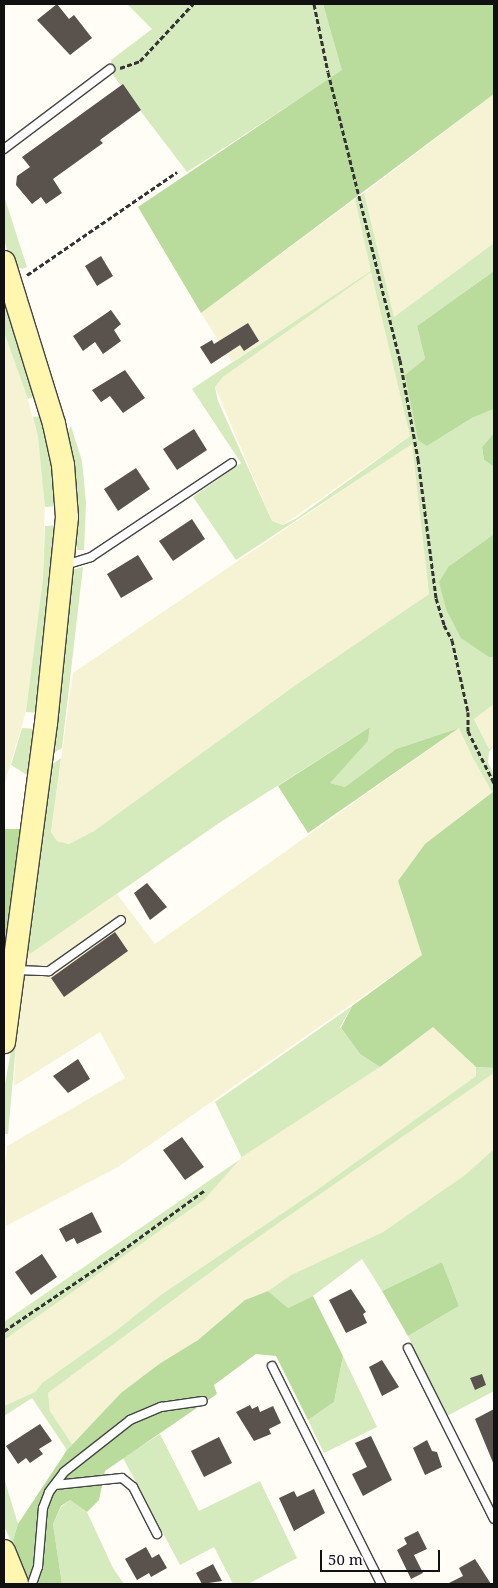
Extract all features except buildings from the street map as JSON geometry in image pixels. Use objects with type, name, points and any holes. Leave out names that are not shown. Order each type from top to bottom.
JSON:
[{"type":"street","points":[[4,1042],[64,566],[67,517],[63,465],[6,270]]},
{"type":"street","points":[[4,1550],[17,1584]]},
{"type":"lane","points":[[4,149],[110,69]]},
{"type":"lane","points":[[64,566],[90,557],[232,463]]},
{"type":"lane","points":[[14,970],[49,971],[121,920]]},
{"type":"lane","points":[[408,1348],[494,1519]]},
{"type":"lane","points":[[272,1366],[381,1584]]},
{"type":"lane","points":[[32,1584],[38,1567],[43,1508],[55,1485],[98,1443],[130,1420],[161,1408],[203,1401]]},
{"type":"lane","points":[[55,1485],[122,1478],[133,1487],[157,1534]]},
{"type":"path","points":[[110,69],[132,66],[140,61],[193,4]]},
{"type":"path","points":[[314,4],[328,72],[400,360],[418,460],[436,598],[444,625],[452,640],[468,712],[468,731],[494,783]]},
{"type":"path","points":[[6,270],[27,275],[178,172]]},
{"type":"path","points":[[4,1331],[109,1260],[205,1190]]},
{"type":"shaded area","points":[[494,94],[494,243],[394,317],[364,193]]},
{"type":"shaded area","points":[[355,199],[410,436],[283,525],[272,521],[215,387],[223,377],[357,281],[232,362],[201,313]]},
{"type":"shaded area","points":[[4,332],[24,386],[38,437],[45,495],[43,578],[27,708],[4,786]]},
{"type":"shaded area","points":[[412,443],[429,594],[297,684],[94,831],[69,844],[57,841],[51,832],[73,673]]},
{"type":"shaded area","points":[[494,704],[494,745],[489,749],[474,718]]},
{"type":"shaded area","points":[[459,728],[492,792],[457,819],[398,881],[422,955],[118,1167],[6,1226],[4,1175],[7,1146],[125,1078],[100,1032],[14,1086],[16,1046],[11,1050],[25,952],[30,954],[117,894],[155,944]]},
{"type":"shaded area","points":[[433,1027],[476,1067],[476,1076],[314,1192],[162,1294],[117,1330],[42,1383],[35,1392],[4,1406],[4,1340],[204,1200],[242,1157],[380,1067]]},
{"type":"shaded area","points":[[494,1073],[494,1149],[465,1175],[383,1232],[291,1275],[268,1291],[245,1300],[198,1340],[159,1364],[122,1393],[72,1444],[50,1411],[48,1393],[243,1248]]},
{"type":"green space","points":[[127,4],[323,4],[343,70],[187,172],[113,75],[111,60],[152,29]]},
{"type":"green space","points":[[323,4],[494,4],[494,94],[201,313],[138,207],[342,70]]},
{"type":"green space","points":[[364,193],[394,317],[494,243],[494,271],[417,326],[425,359],[427,446],[472,418],[494,409],[494,433],[482,447],[484,460],[494,467],[494,534],[449,566],[489,657],[494,657],[494,704],[474,719],[489,749],[494,745],[489,752],[488,763],[494,774],[494,791],[492,792],[473,758],[459,728],[396,749],[345,787],[329,783],[368,741],[370,727],[219,823],[30,954],[25,952],[50,766],[61,758],[51,832],[57,841],[69,844],[94,831],[297,684],[429,594],[412,444],[236,560],[193,497],[241,463],[192,389],[371,271],[355,199]],"holes":[[[371,272],[410,436],[297,518],[283,525],[272,521],[218,401],[215,387],[223,377]]]},
{"type":"green space","points":[[4,196],[27,267],[22,269],[11,263],[4,239]]},
{"type":"green space","points":[[494,271],[494,409],[472,418],[427,446],[418,440],[405,375],[425,359],[417,326]]},
{"type":"green space","points":[[4,287],[38,395],[28,399],[4,332]]},
{"type":"green space","points":[[43,416],[59,506],[45,507],[38,437],[33,417]]},
{"type":"green space","points":[[71,426],[82,461],[86,503],[84,550],[77,550],[66,436]]},
{"type":"green space","points":[[494,433],[494,467],[484,460],[482,447]]},
{"type":"green space","points":[[58,525],[40,713],[26,712],[43,578],[45,526]]},
{"type":"green space","points":[[494,534],[494,657],[489,657],[461,638],[446,609],[439,582],[449,566]]},
{"type":"green space","points":[[83,567],[62,748],[50,755],[72,570]]},
{"type":"green space","points":[[370,727],[368,741],[330,783],[345,787],[396,749],[459,728],[308,833],[278,786]]},
{"type":"green space","points":[[22,728],[37,729],[33,779],[11,765]]},
{"type":"green space","points":[[494,791],[494,1068],[476,1067],[433,1027],[380,1067],[360,1054],[341,1028],[352,1006],[422,955],[398,881],[425,844]]},
{"type":"green space","points":[[4,829],[25,829],[4,975]]},
{"type":"green space","points":[[352,1006],[340,1027],[360,1054],[380,1067],[242,1157],[215,1102]]},
{"type":"green space","points":[[16,1045],[8,1134],[4,1134],[4,1090],[11,1050]]},
{"type":"green space","points":[[476,1067],[494,1068],[494,1073],[243,1248],[48,1393],[50,1411],[72,1444],[67,1450],[32,1398],[4,1416],[4,1406],[35,1392],[42,1383],[117,1330],[162,1294],[314,1192],[476,1076]]},
{"type":"green space","points":[[494,1149],[494,1391],[447,1416],[408,1336],[459,1306],[442,1262],[382,1291],[362,1259],[313,1296],[288,1308],[268,1291],[291,1275],[383,1232],[465,1175]]},
{"type":"green space","points":[[240,1160],[204,1200],[4,1340],[4,1322]]},
{"type":"green space","points":[[442,1262],[459,1306],[408,1336],[382,1291]]},
{"type":"green space","points":[[268,1291],[288,1308],[313,1296],[343,1356],[334,1402],[308,1420],[276,1356],[256,1354],[214,1385],[217,1394],[105,1471],[99,1500],[87,1512],[70,1500],[61,1506],[53,1524],[62,1584],[29,1584],[13,1540],[18,1524],[67,1450],[121,1393],[159,1364],[198,1340],[245,1300]]},
{"type":"green space","points":[[343,1356],[377,1427],[324,1453],[308,1420],[334,1402]]},
{"type":"green space","points":[[160,1434],[199,1511],[260,1481],[297,1558],[248,1584],[233,1584],[214,1547],[180,1565],[123,1458]]},
{"type":"green space","points":[[4,1478],[18,1524],[13,1540],[23,1567],[4,1526]]},
{"type":"green space","points":[[70,1500],[87,1512],[113,1568],[124,1584],[62,1584],[53,1524],[61,1507]]}]
